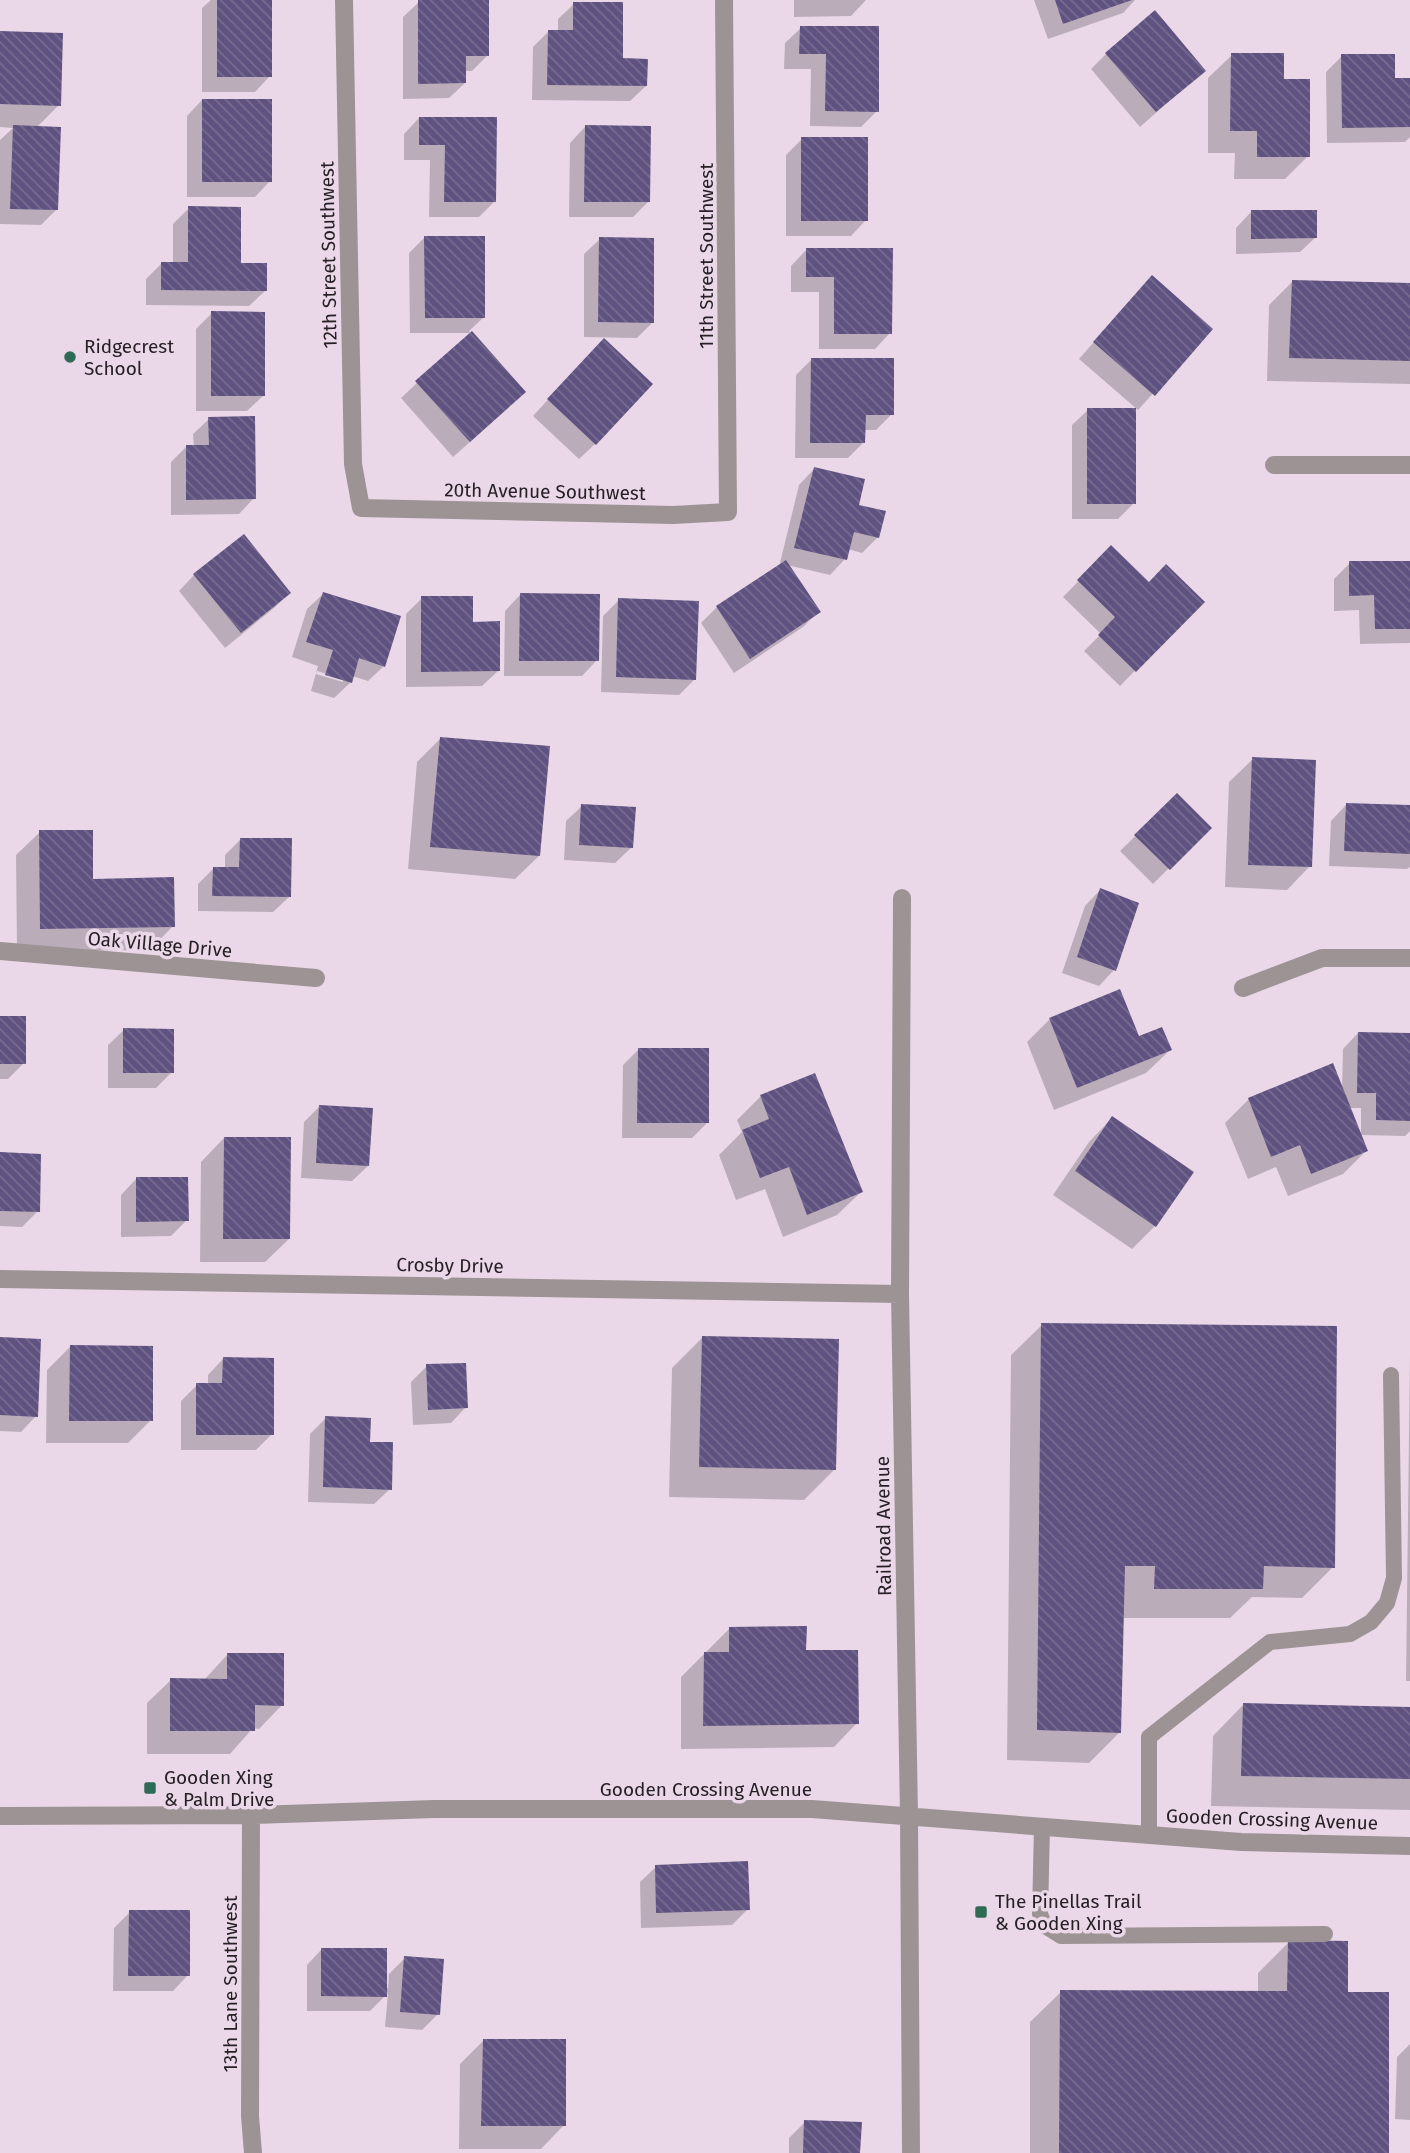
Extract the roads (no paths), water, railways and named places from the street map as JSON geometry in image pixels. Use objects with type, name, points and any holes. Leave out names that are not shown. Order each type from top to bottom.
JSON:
[{"type":"street","name":"12th Street Southwest","points":[[344,0],[353,464],[361,508]]},
{"type":"street","name":"11th Street Southwest","points":[[724,0],[728,512]]},
{"type":"street","points":[[1274,465],[1410,465]]},
{"type":"street","name":"20th Avenue Southwest","points":[[361,508],[673,516],[728,512]]},
{"type":"street","name":"Railroad Avenue","points":[[902,898],[900,1294],[909,1815],[911,2153]]},
{"type":"street","name":"Oak Village Drive","points":[[0,951],[316,978]]},
{"type":"street","points":[[1243,988],[1322,958],[1410,958]]},
{"type":"street","name":"Crosby Drive","points":[[0,1279],[900,1294]]},
{"type":"street","name":"Gooden Crossing Avenue","points":[[0,1816],[251,1815],[434,1809],[812,1809],[1241,1842],[1410,1846]]},
{"type":"street","name":"13th Lane Southwest","points":[[251,1815],[250,2116],[253,2153]]},
{"type":"lane","points":[[1149,1835],[1149,1737],[1270,1642],[1350,1634],[1371,1622],[1387,1603],[1394,1578],[1391,1375]]},
{"type":"lane","points":[[1042,1826],[1040,1914],[1045,1926],[1061,1936],[1325,1934]]},
{"type":"place","name":"Ridgecrest School","points":[[70,357]]},
{"type":"place","name":"Gooden Xing & Palm Drive","points":[[150,1788]]},
{"type":"place","name":"The Pinellas Trail & Gooden Xing","points":[[981,1912]]}]
